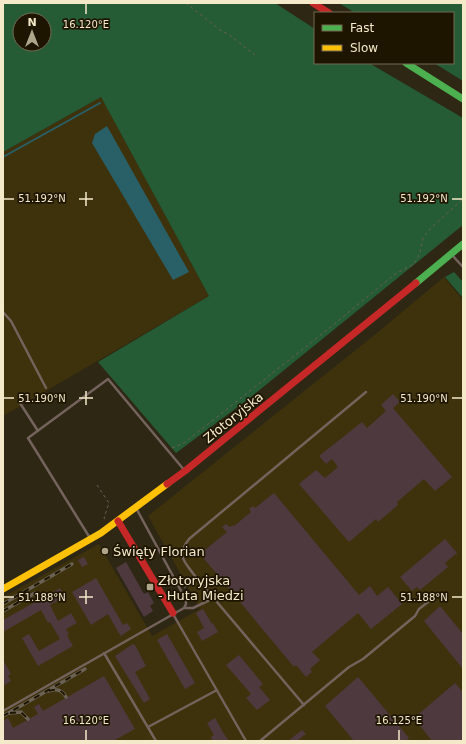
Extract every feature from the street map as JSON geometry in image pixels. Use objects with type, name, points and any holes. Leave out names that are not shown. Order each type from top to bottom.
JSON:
[{"type":"main road","points":[[313,3],[327,12]]},
{"type":"main road","points":[[408,64],[463,99]]},
{"type":"main road","name":"Złotoryjska","points":[[3,589],[91,539],[118,521],[185,471],[463,244]]},
{"type":"main road","points":[[118,521],[173,613]]},
{"type":"lane","points":[[451,254],[463,267]]},
{"type":"lane","points":[[3,312],[11,321],[46,388]]},
{"type":"lane","points":[[91,539],[28,438],[108,379],[185,471]]},
{"type":"lane","points":[[304,705],[195,576],[182,558],[183,548],[189,539],[366,392]]},
{"type":"lane","points":[[20,403],[38,431]]},
{"type":"lane","points":[[135,508],[186,600],[184,608]]},
{"type":"lane","points":[[260,741],[349,667],[363,659],[415,616],[419,609],[437,595]]},
{"type":"lane","points":[[3,710],[173,613],[184,608],[194,608],[214,598]]},
{"type":"lane","points":[[173,613],[246,741]]},
{"type":"lane","points":[[104,653],[156,741]]},
{"type":"lane","points":[[148,727],[217,690]]},
{"type":"path","points":[[186,3],[255,55]]},
{"type":"path","points":[[169,451],[172,448],[184,443],[227,410],[395,274],[414,264],[420,253],[423,238],[431,228],[463,199]]},
{"type":"path","points":[[97,485],[109,503],[104,518],[106,522]]},
{"type":"path","points":[[184,588],[195,581]]},
{"type":"shaded area","points":[[101,97],[209,296],[3,416],[3,152]]},
{"type":"shaded area","points":[[444,277],[463,300],[463,741],[3,741],[3,597],[99,544],[152,636],[200,609],[148,516],[372,337]]},
{"type":"green space","points":[[3,3],[275,3],[314,28],[314,64],[371,64],[463,118],[463,225],[251,397],[176,453],[98,362],[209,296],[101,97],[3,152]]},
{"type":"green space","points":[[339,3],[463,3],[463,81],[436,64],[454,64],[454,12],[353,12]]},
{"type":"green space","points":[[454,272],[463,282],[463,298],[445,277]]},
{"type":"water","points":[[107,126],[189,272],[173,280],[92,143],[95,134]]},
{"type":"building","points":[[393,394],[400,402],[393,408],[452,477],[435,491],[424,479],[397,502],[398,505],[378,522],[376,519],[349,542],[299,484],[316,470],[325,478],[338,467],[332,459],[326,464],[319,456],[362,422],[367,428],[386,411],[381,405]]},
{"type":"building","points":[[274,493],[359,595],[370,586],[377,596],[388,587],[402,604],[371,629],[358,613],[312,652],[320,660],[310,669],[312,672],[306,677],[296,665],[294,667],[200,554],[227,532],[222,527],[226,524],[230,527],[233,525],[234,526],[251,512],[249,509],[253,506],[255,508]]},
{"type":"building","points":[[445,539],[457,553],[445,563],[448,567],[420,590],[417,587],[412,591],[400,577]]},
{"type":"building","points":[[84,557],[88,564],[82,567],[78,560]]},
{"type":"building","points":[[126,562],[144,594],[148,592],[154,603],[150,606],[153,611],[144,617],[116,568]]},
{"type":"building","points":[[96,578],[123,625],[127,623],[131,629],[121,636],[108,614],[91,625],[72,592]]},
{"type":"building","points":[[60,588],[65,597],[50,605],[58,621],[71,613],[77,623],[66,629],[69,634],[67,635],[73,646],[38,666],[22,638],[29,634],[39,651],[60,639],[50,622],[48,623],[41,610],[3,632],[3,620]]},
{"type":"building","points":[[440,606],[463,634],[463,669],[424,621]]},
{"type":"building","points":[[203,609],[218,632],[202,641],[197,632],[204,628],[196,613]]},
{"type":"building","points":[[167,634],[195,683],[185,689],[157,640]]},
{"type":"building","points":[[133,644],[135,645],[146,666],[135,672],[150,699],[144,703],[115,656]]},
{"type":"building","points":[[239,655],[263,684],[259,687],[270,700],[257,710],[246,698],[251,694],[226,665]]},
{"type":"building","points":[[3,660],[11,674],[8,676],[11,681],[3,686]]},
{"type":"building","points":[[104,676],[135,729],[113,741],[3,741],[3,721],[8,718],[13,728],[38,714],[34,707],[39,704],[43,711]]},
{"type":"building","points":[[358,677],[409,738],[405,741],[354,741],[325,706]]},
{"type":"building","points":[[455,683],[463,692],[463,741],[432,741],[414,718]]},
{"type":"building","points":[[215,718],[229,741],[213,741],[211,737],[214,735],[207,723]]},
{"type":"building","points":[[302,730],[306,734],[297,741],[288,741]]},
{"type":"waterway","points":[[3,157],[100,103]]},
{"type":"railway","points":[[3,604],[72,564]]},
{"type":"railway","points":[[3,611],[35,593]]},
{"type":"railway","points":[[3,716],[85,669]]},
{"type":"railway","points":[[49,691],[59,690],[66,697]]},
{"type":"railway","points":[[10,713],[21,712],[28,719]]},
{"type":"traffic: fast","points":[[408,64],[463,99]]},
{"type":"traffic: fast","points":[[416,283],[463,244]]},
{"type":"traffic: slow","points":[[3,589],[101,533],[167,484]]},
{"type":"traffic: jam","points":[[313,3],[327,12]]},
{"type":"traffic: jam","points":[[167,484],[416,283]]},
{"type":"traffic: jam","points":[[118,521],[173,613]]},
{"type":"place","name":"Święty Florian","points":[[105,551]]},
{"type":"place","name":"Złotoryjska - Huta Miedzi","points":[[150,587]]}]
